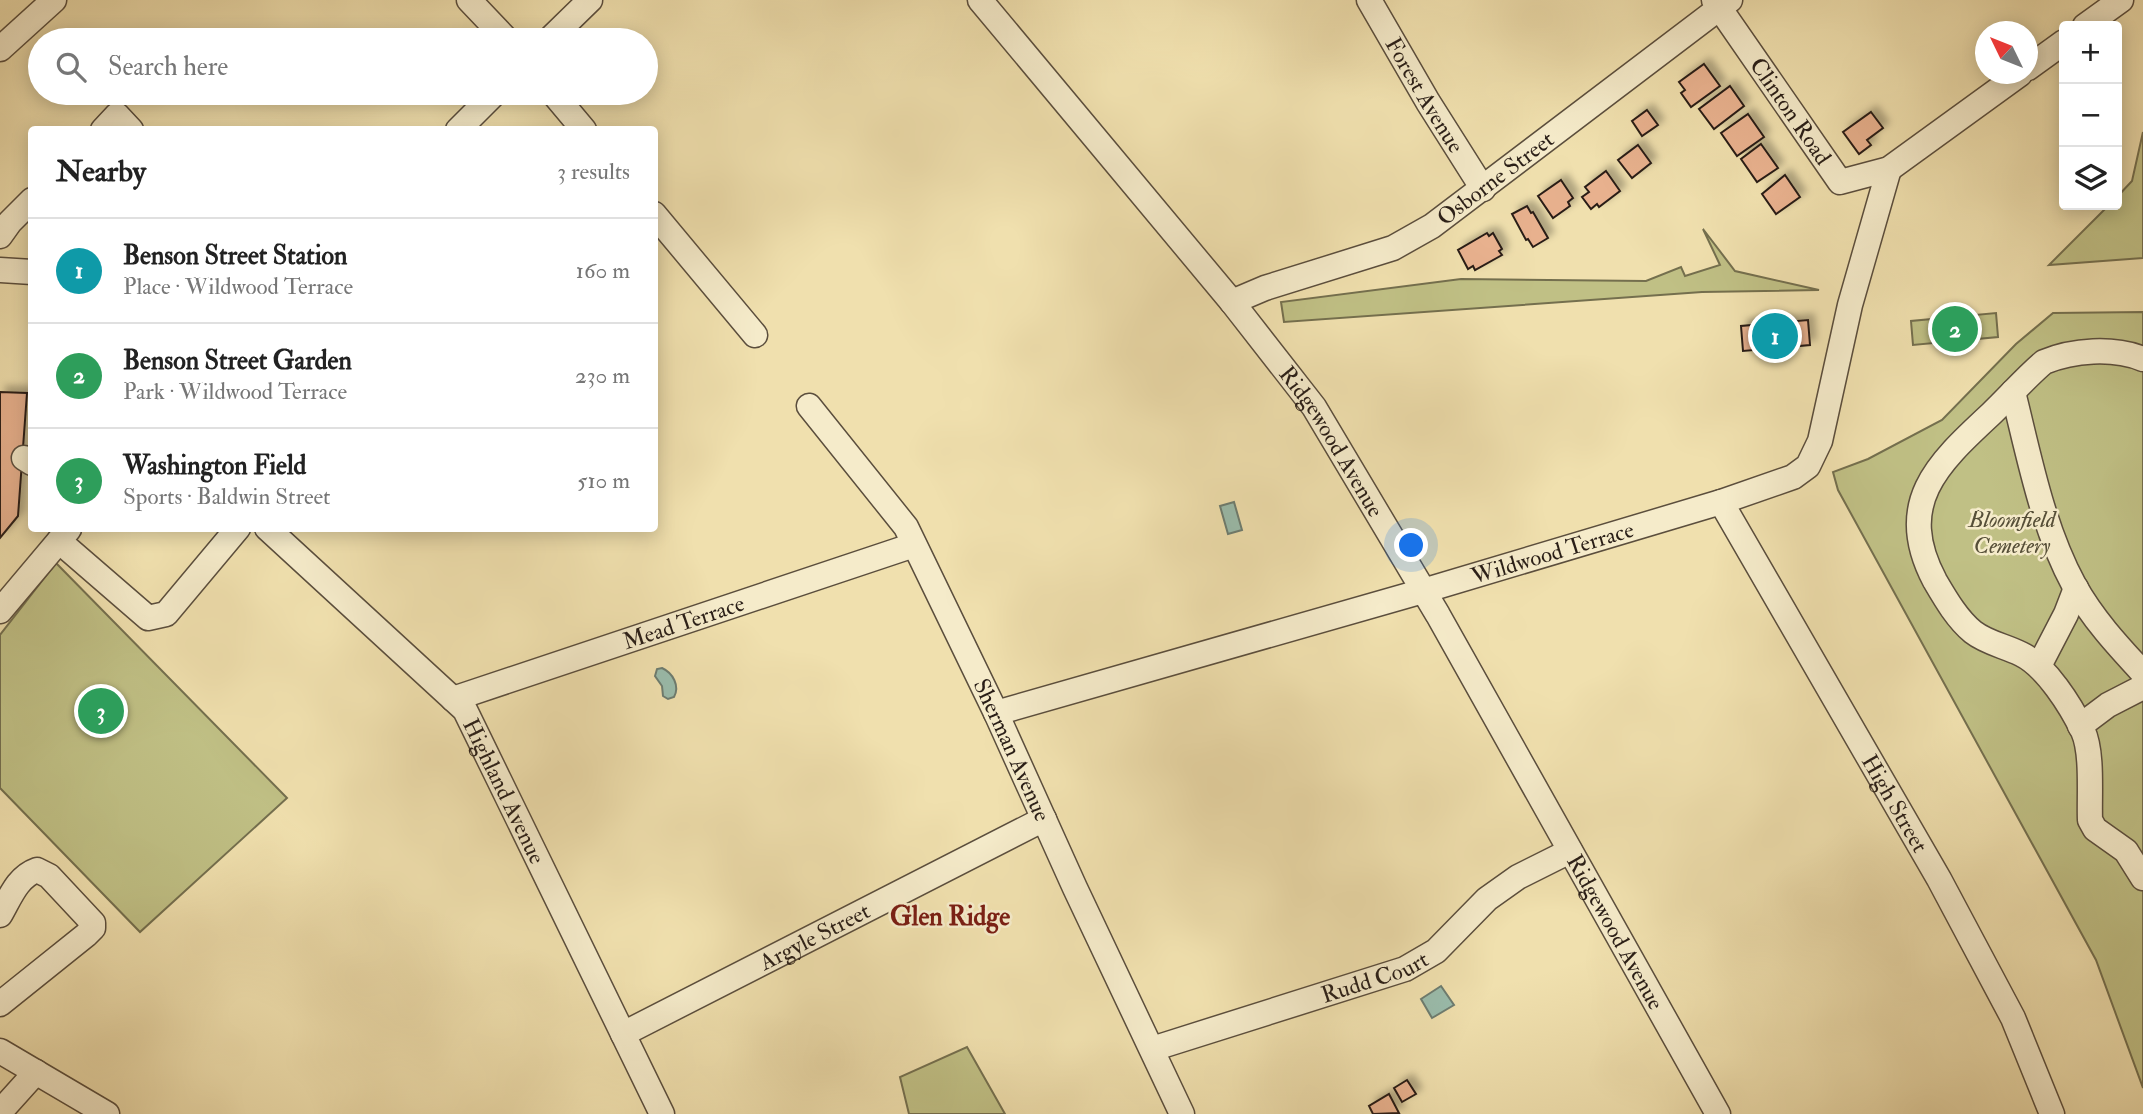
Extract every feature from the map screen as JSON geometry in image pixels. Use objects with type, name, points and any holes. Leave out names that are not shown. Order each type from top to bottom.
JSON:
[{"type":"street","points":[[0,49],[54,0]]},
{"type":"street","points":[[469,0],[496,28]]},
{"type":"street","points":[[561,28],[590,0]]},
{"type":"street","name":"Ridgewood Avenue","points":[[980,0],[1237,309],[1329,431],[1423,591],[1718,1114]]},
{"type":"street","name":"Forest Avenue","points":[[1369,0],[1428,102],[1483,188]]},
{"type":"street","points":[[2091,21],[2117,1]]},
{"type":"street","name":"Osborne Street","points":[[1237,309],[1265,288],[1392,248],[1432,226],[1721,3]]},
{"type":"street","name":"Clinton Road","points":[[1721,3],[1840,182],[1889,169]]},
{"type":"street","points":[[2038,60],[2059,45]]},
{"type":"street","points":[[1889,169],[2006,84]]},
{"type":"street","points":[[462,126],[483,105]]},
{"type":"street","points":[[563,105],[581,126]]},
{"type":"street","points":[[107,126],[117,115],[127,126]]},
{"type":"street","name":"Wildwood Terrace","points":[[996,713],[1423,591],[1721,502],[1793,477],[1808,466],[1820,441],[1853,295],[1889,169]]},
{"type":"street","points":[[0,236],[28,204]]},
{"type":"street","points":[[658,219],[755,335]]},
{"type":"street","points":[[0,270],[28,272]]},
{"type":"street","points":[[2143,359],[2132,355],[2086,352],[2059,356],[2044,362],[1969,434],[1933,476],[1922,495],[1918,516],[1929,570],[1956,613],[1972,631],[1990,642],[2022,654],[2051,679],[2084,733],[2088,752],[2090,820],[2095,829],[2126,851],[2143,878]]},
{"type":"street","points":[[2013,392],[2055,541],[2076,588],[2103,627],[2143,673]]},
{"type":"street","name":"Sherman Avenue","points":[[809,406],[906,527],[996,713],[1182,1114]]},
{"type":"street","name":"High Street","points":[[1721,502],[1939,879],[2013,1018],[2052,1114]]},
{"type":"street","points":[[0,611],[64,535],[122,596],[148,618],[166,614],[235,532]]},
{"type":"street","name":"Highland Avenue","points":[[271,532],[465,710],[662,1114]]},
{"type":"street","name":"Mead Terrace","points":[[453,699],[914,545]]},
{"type":"street","points":[[2039,666],[2076,588]]},
{"type":"street","points":[[2055,635],[2075,629],[2103,627]]},
{"type":"street","points":[[2080,726],[2108,705],[2143,687]]},
{"type":"street","name":"Argyle Street","points":[[623,1034],[1044,820]]},
{"type":"street","name":"Rudd Court","points":[[1152,1049],[1405,969],[1436,951],[1487,899],[1507,884],[1570,851]]},
{"type":"street","points":[[0,915],[21,880],[37,870],[49,876],[93,923],[93,928],[86,935],[0,1004]]},
{"type":"street","points":[[0,1052],[107,1114]]},
{"type":"street","points":[[0,1112],[36,1072]]},
{"type":"green space","points":[[2143,132],[2143,258],[2049,265],[2104,210],[2122,210],[2122,192],[2132,181]]},
{"type":"green space","points":[[1703,229],[1735,271],[1819,290],[1702,292],[1284,322],[1281,302],[1461,279],[1646,281],[1681,267],[1685,276],[1720,265]]},
{"type":"green space","name":"Bloomfield Cemetery","points":[[2143,312],[2143,1088],[2096,960],[1838,490],[1833,472],[1868,459],[1942,420],[2016,344],[2053,313]]},
{"type":"green space","points":[[1996,313],[1998,337],[1913,345],[1911,321]]},
{"type":"green space","points":[[56,563],[287,798],[140,932],[0,788],[0,635]]},
{"type":"green space","points":[[967,1047],[1005,1114],[909,1114],[900,1077]]},
{"type":"shaded area","points":[[1234,502],[1242,530],[1228,534],[1220,506]]},
{"type":"shaded area","points":[[662,668],[672,676],[676,684],[674,697],[668,699],[663,696],[662,686],[655,676],[657,669]]},
{"type":"shaded area","points":[[1441,986],[1454,1005],[1432,1018],[1421,999]]},
{"type":"building","points":[[1704,64],[1720,86],[1691,107],[1681,93],[1685,90],[1679,82]]},
{"type":"building","points":[[1730,86],[1744,106],[1714,129],[1699,109]]},
{"type":"building","points":[[1647,110],[1658,125],[1642,136],[1632,121]]},
{"type":"building","points":[[1871,112],[1883,128],[1867,140],[1871,145],[1859,154],[1843,132]]},
{"type":"building","points":[[1748,114],[1764,137],[1737,156],[1721,133]]},
{"type":"building","points":[[1761,144],[1778,168],[1757,182],[1741,159]]},
{"type":"building","points":[[1638,145],[1651,163],[1632,178],[1618,160]]},
{"type":"building","points":[[1606,171],[1620,191],[1599,207],[1597,204],[1591,209],[1582,197],[1589,192],[1585,187]]},
{"type":"building","points":[[1785,175],[1800,197],[1776,214],[1762,194]]},
{"type":"building","points":[[1561,180],[1573,198],[1568,202],[1570,206],[1553,218],[1538,196]]},
{"type":"building","points":[[1527,206],[1548,238],[1533,247],[1528,239],[1526,240],[1512,214]]},
{"type":"building","points":[[1487,233],[1489,236],[1493,233],[1502,249],[1499,251],[1502,255],[1475,270],[1473,266],[1468,269],[1458,250]]},
{"type":"building","points":[[1808,320],[1810,345],[1743,351],[1741,326]]},
{"type":"building","points":[[0,392],[27,393],[18,516],[0,538]]},
{"type":"building","points":[[1407,1080],[1416,1094],[1402,1102],[1394,1088]]},
{"type":"building","points":[[1389,1094],[1399,1113],[1373,1114],[1369,1106]]},
{"type":"place","name":"Benson Street Garden","points":[[1955,329]]},
{"type":"place","name":"Benson Street Station","points":[[1775,336]]},
{"type":"place","name":"Washington Field","points":[[101,711]]},
{"type":"district","name":"Glen Ridge","points":[[950,916]]}]
